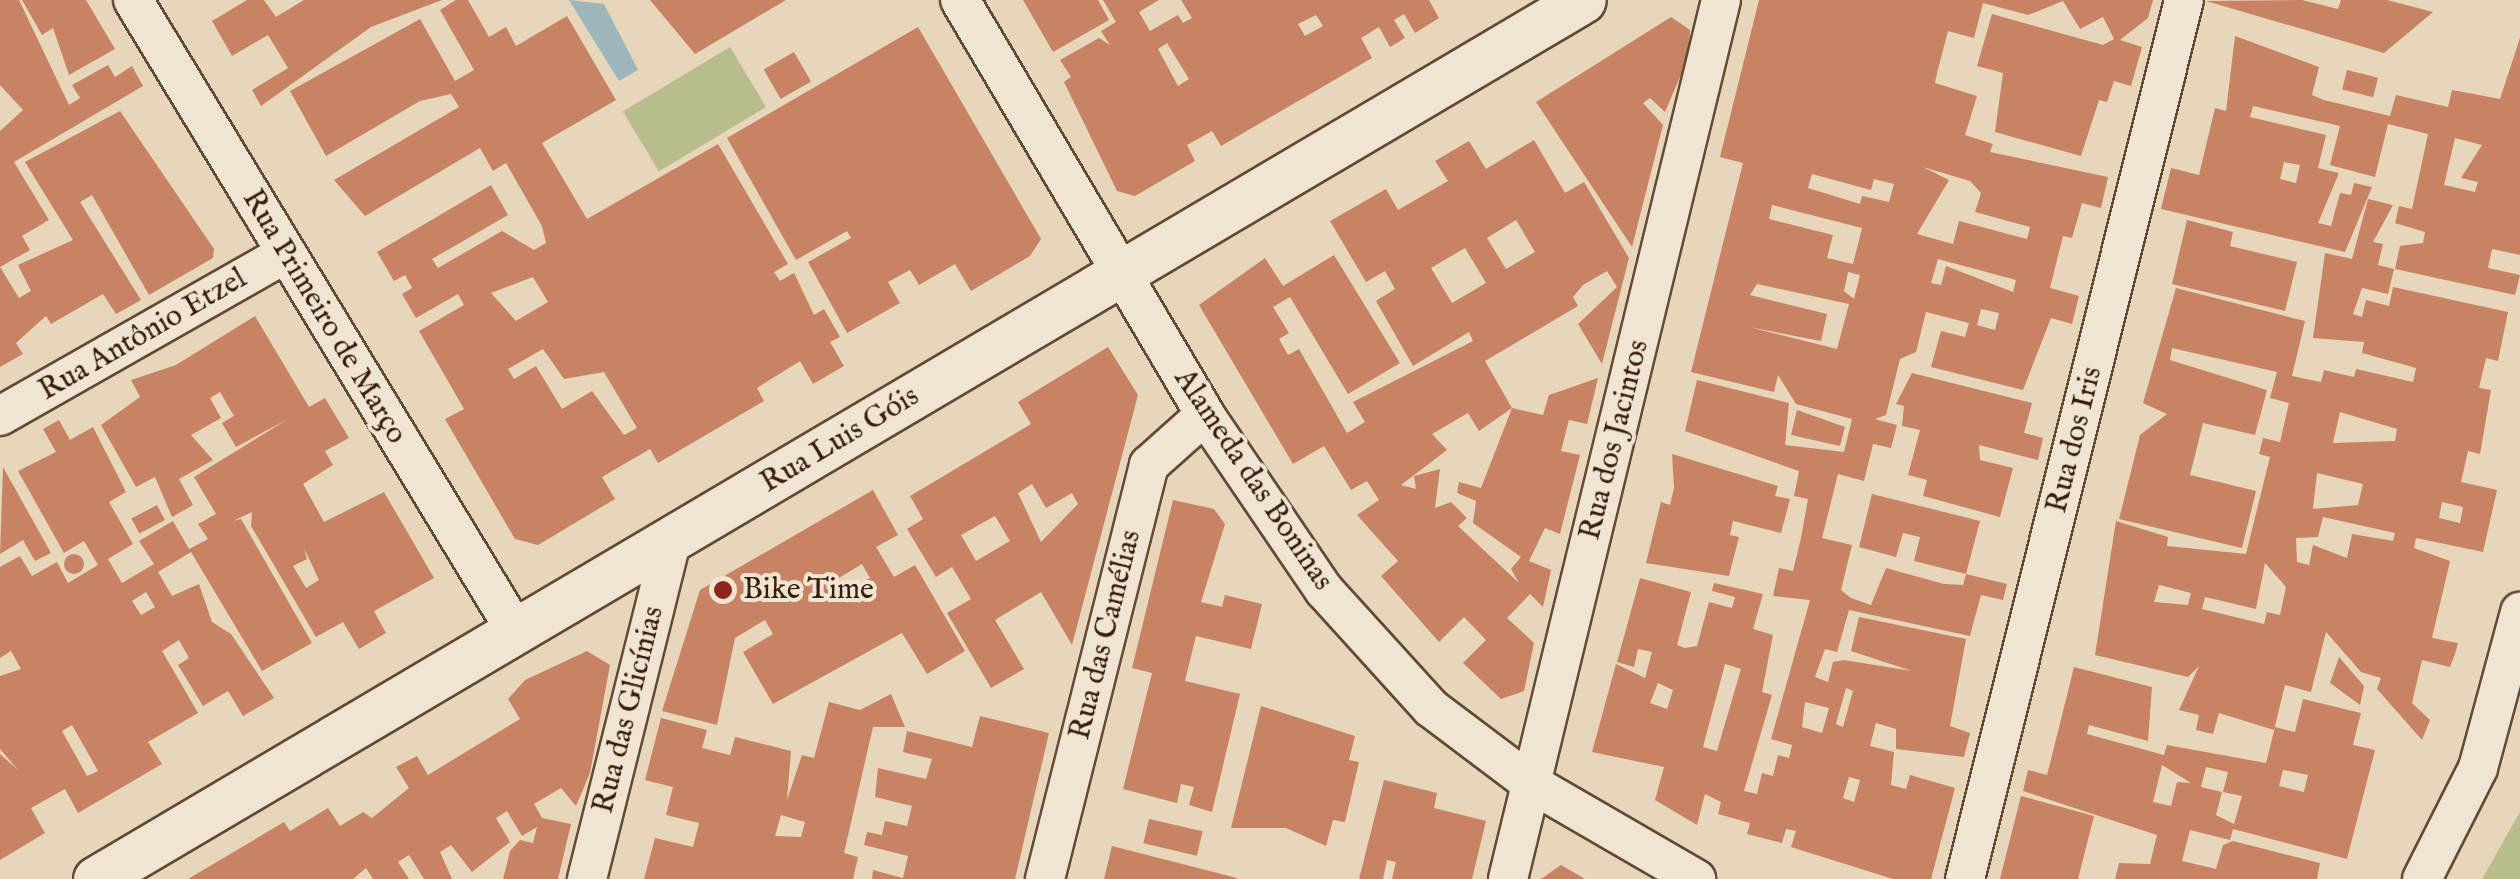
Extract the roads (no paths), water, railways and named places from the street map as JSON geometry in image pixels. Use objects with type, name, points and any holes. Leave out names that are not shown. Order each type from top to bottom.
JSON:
[{"type":"street","name":"Rua Primeiro de Março","points":[[133,0],[517,633]]},
{"type":"street","name":"Alameda das Boninas","points":[[960,0],[1205,415],[1280,530],[1388,666],[1532,784],[1696,879]]},
{"type":"street","name":"Rua Luis Góis","points":[[117,873],[1583,0]]},
{"type":"street","name":"Rua dos Jacintos","points":[[1508,879],[1721,0]]},
{"type":"street","name":"Rua dos Iris","points":[[1965,879],[2184,0]]},
{"type":"street","name":"Rua Antônio Etzel","points":[[0,416],[285,254]]},
{"type":"street","name":"Rua das Camélias","points":[[1046,879],[1149,464],[1205,415]]},
{"type":"street","name":"Rua das Glicínias","points":[[587,879],[670,542]]},
{"type":"street","points":[[2422,879],[2478,768],[2520,612]]},
{"type":"water","points":[[569,0],[604,4],[638,70],[619,81]]},
{"type":"place","name":"Bike Time","points":[[723,590]]}]
